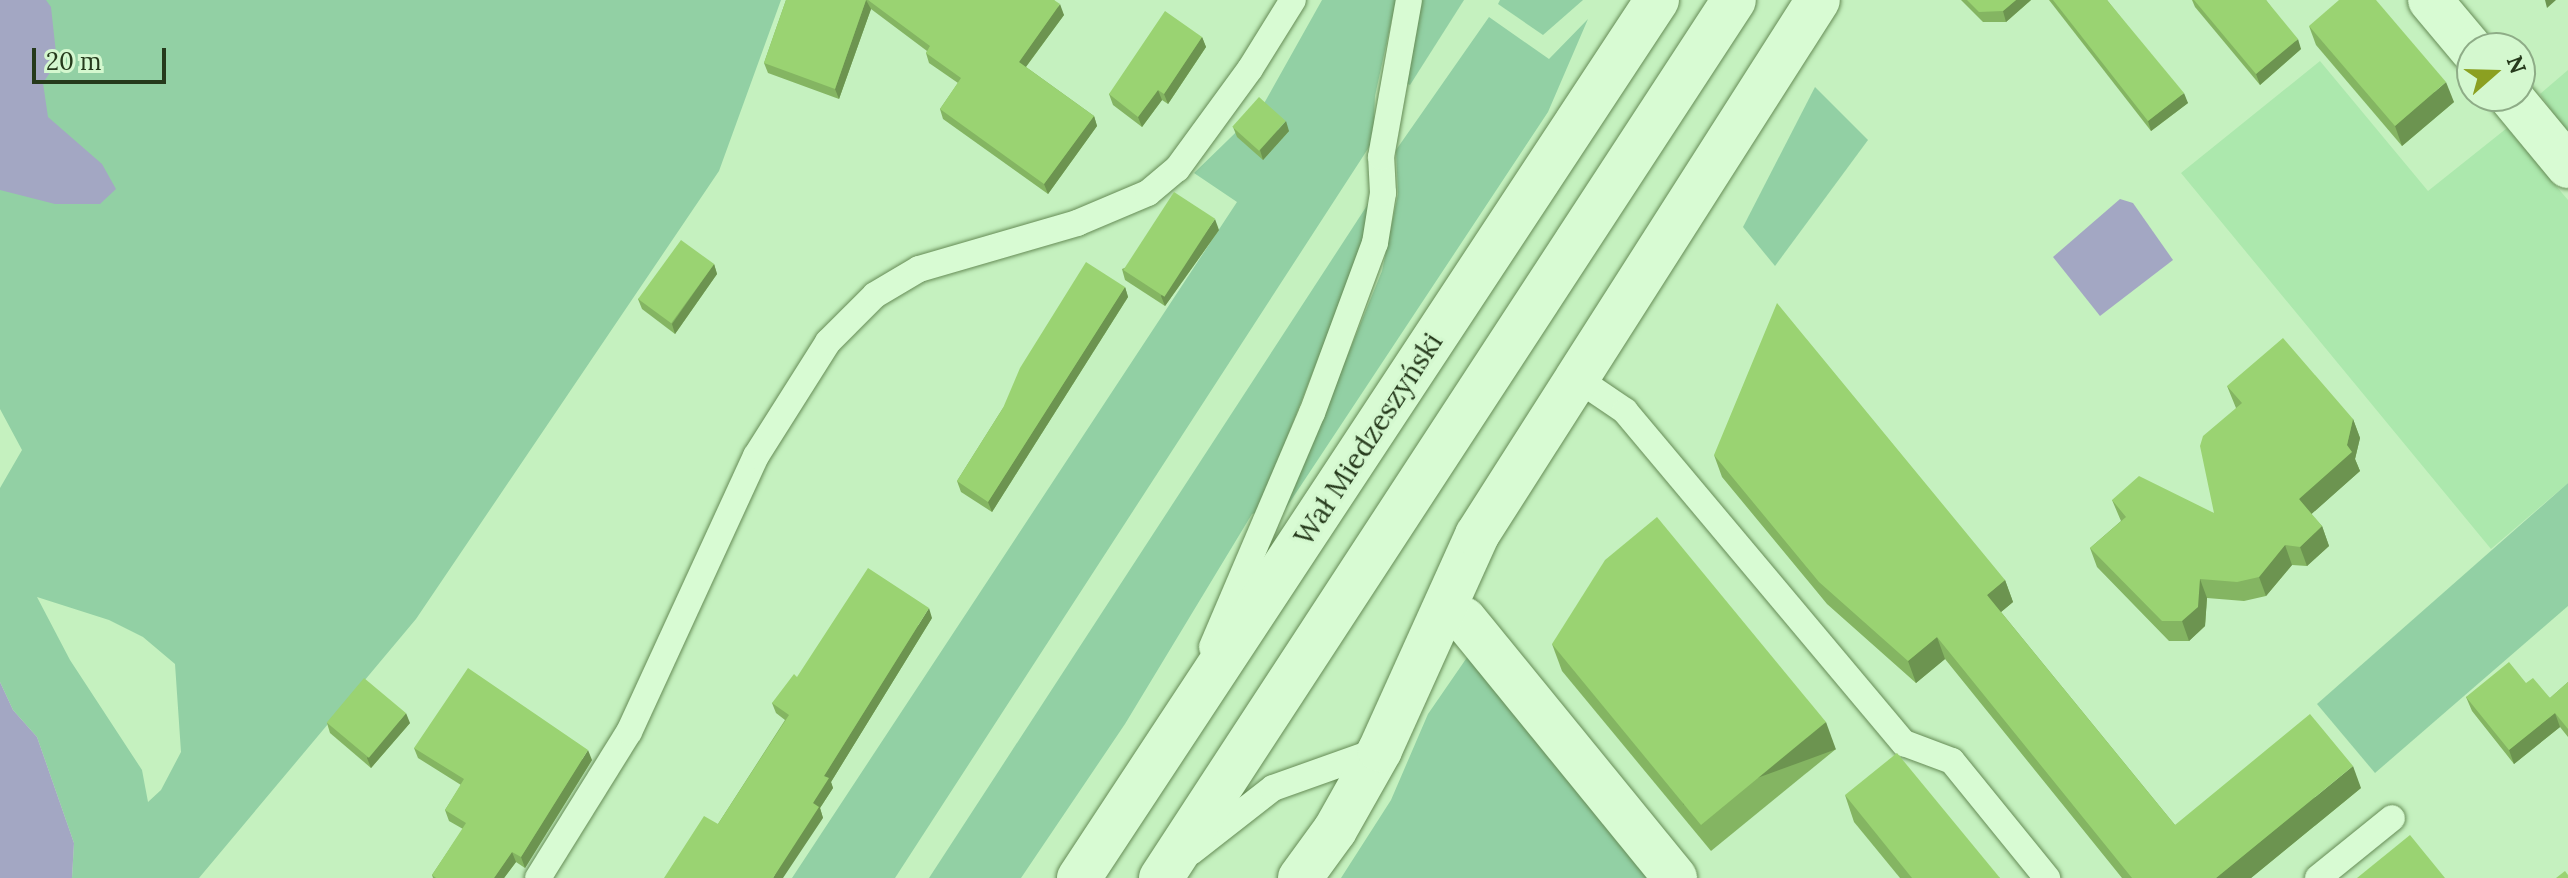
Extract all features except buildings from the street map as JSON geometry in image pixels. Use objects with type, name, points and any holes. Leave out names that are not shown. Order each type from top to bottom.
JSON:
[{"type":"main road","name":"Wał Miedzeszyński","points":[[1079,878],[1657,0]]},
{"type":"main road","points":[[1164,875],[1734,0]]},
{"type":"main road","points":[[1300,878],[1335,830],[1380,750],[1477,535],[1818,0]]},
{"type":"main road","points":[[2433,1],[2458,32]]},
{"type":"main road","points":[[2523,112],[2568,166]]},
{"type":"main road","points":[[1464,619],[1675,878]]},
{"type":"lane","points":[[538,878],[629,732],[756,456],[828,342],[875,295],[919,269],[1077,223],[1148,193],[1177,169],[1250,69],[1293,0]]},
{"type":"lane","points":[[1175,732],[1312,413],[1375,243],[1383,193],[1381,157],[1409,0]]},
{"type":"lane","points":[[1578,379],[1625,411],[1904,743],[1952,761],[2047,878]]},
{"type":"lane","points":[[1164,875],[1273,788],[1380,750]]},
{"type":"lane","points":[[2318,878],[2392,818]]},
{"type":"green space","points":[[0,0],[781,0],[719,171],[416,619],[199,878],[72,878],[74,843],[37,737],[13,710],[0,682],[0,488],[22,450],[0,409]],"holes":[[[37,597],[109,620],[143,637],[175,664],[181,752],[161,790],[148,802],[142,770],[70,660]]]},
{"type":"green space","points":[[1322,0],[1396,0],[1375,96],[1373,141],[895,878],[792,878],[1237,202],[1194,173],[1262,107]]},
{"type":"green space","points":[[1422,0],[1464,0],[1410,85],[1404,82]]},
{"type":"green space","points":[[1500,0],[1583,0],[1543,35],[1498,4]]},
{"type":"green space","points":[[1489,17],[1549,59],[1588,19],[1548,112],[1284,511],[1382,271],[1398,194],[1396,150]]},
{"type":"green space","points":[[2320,61],[2428,191],[2507,128],[2568,200],[2568,483],[2491,549],[2181,173]]},
{"type":"green space","points":[[2568,70],[2568,134],[2540,94]]},
{"type":"green space","points":[[1815,87],[1868,140],[1775,266],[1743,227]]},
{"type":"green space","points":[[1370,201],[1363,244],[1258,512],[1252,514],[1125,724],[1021,878],[929,878]]},
{"type":"green space","points":[[2568,483],[2568,606],[2375,773],[2317,704]]},
{"type":"green space","points":[[1468,656],[1650,878],[1341,878],[1391,800],[1428,714]]},
{"type":"water","points":[[0,0],[46,0],[51,7],[57,62],[43,83],[48,117],[102,164],[116,189],[100,204],[55,204],[0,190]]},
{"type":"water","points":[[2120,199],[2133,203],[2173,260],[2100,316],[2053,257]]},
{"type":"water","points":[[0,682],[13,710],[37,737],[74,843],[72,878],[0,878]]}]
